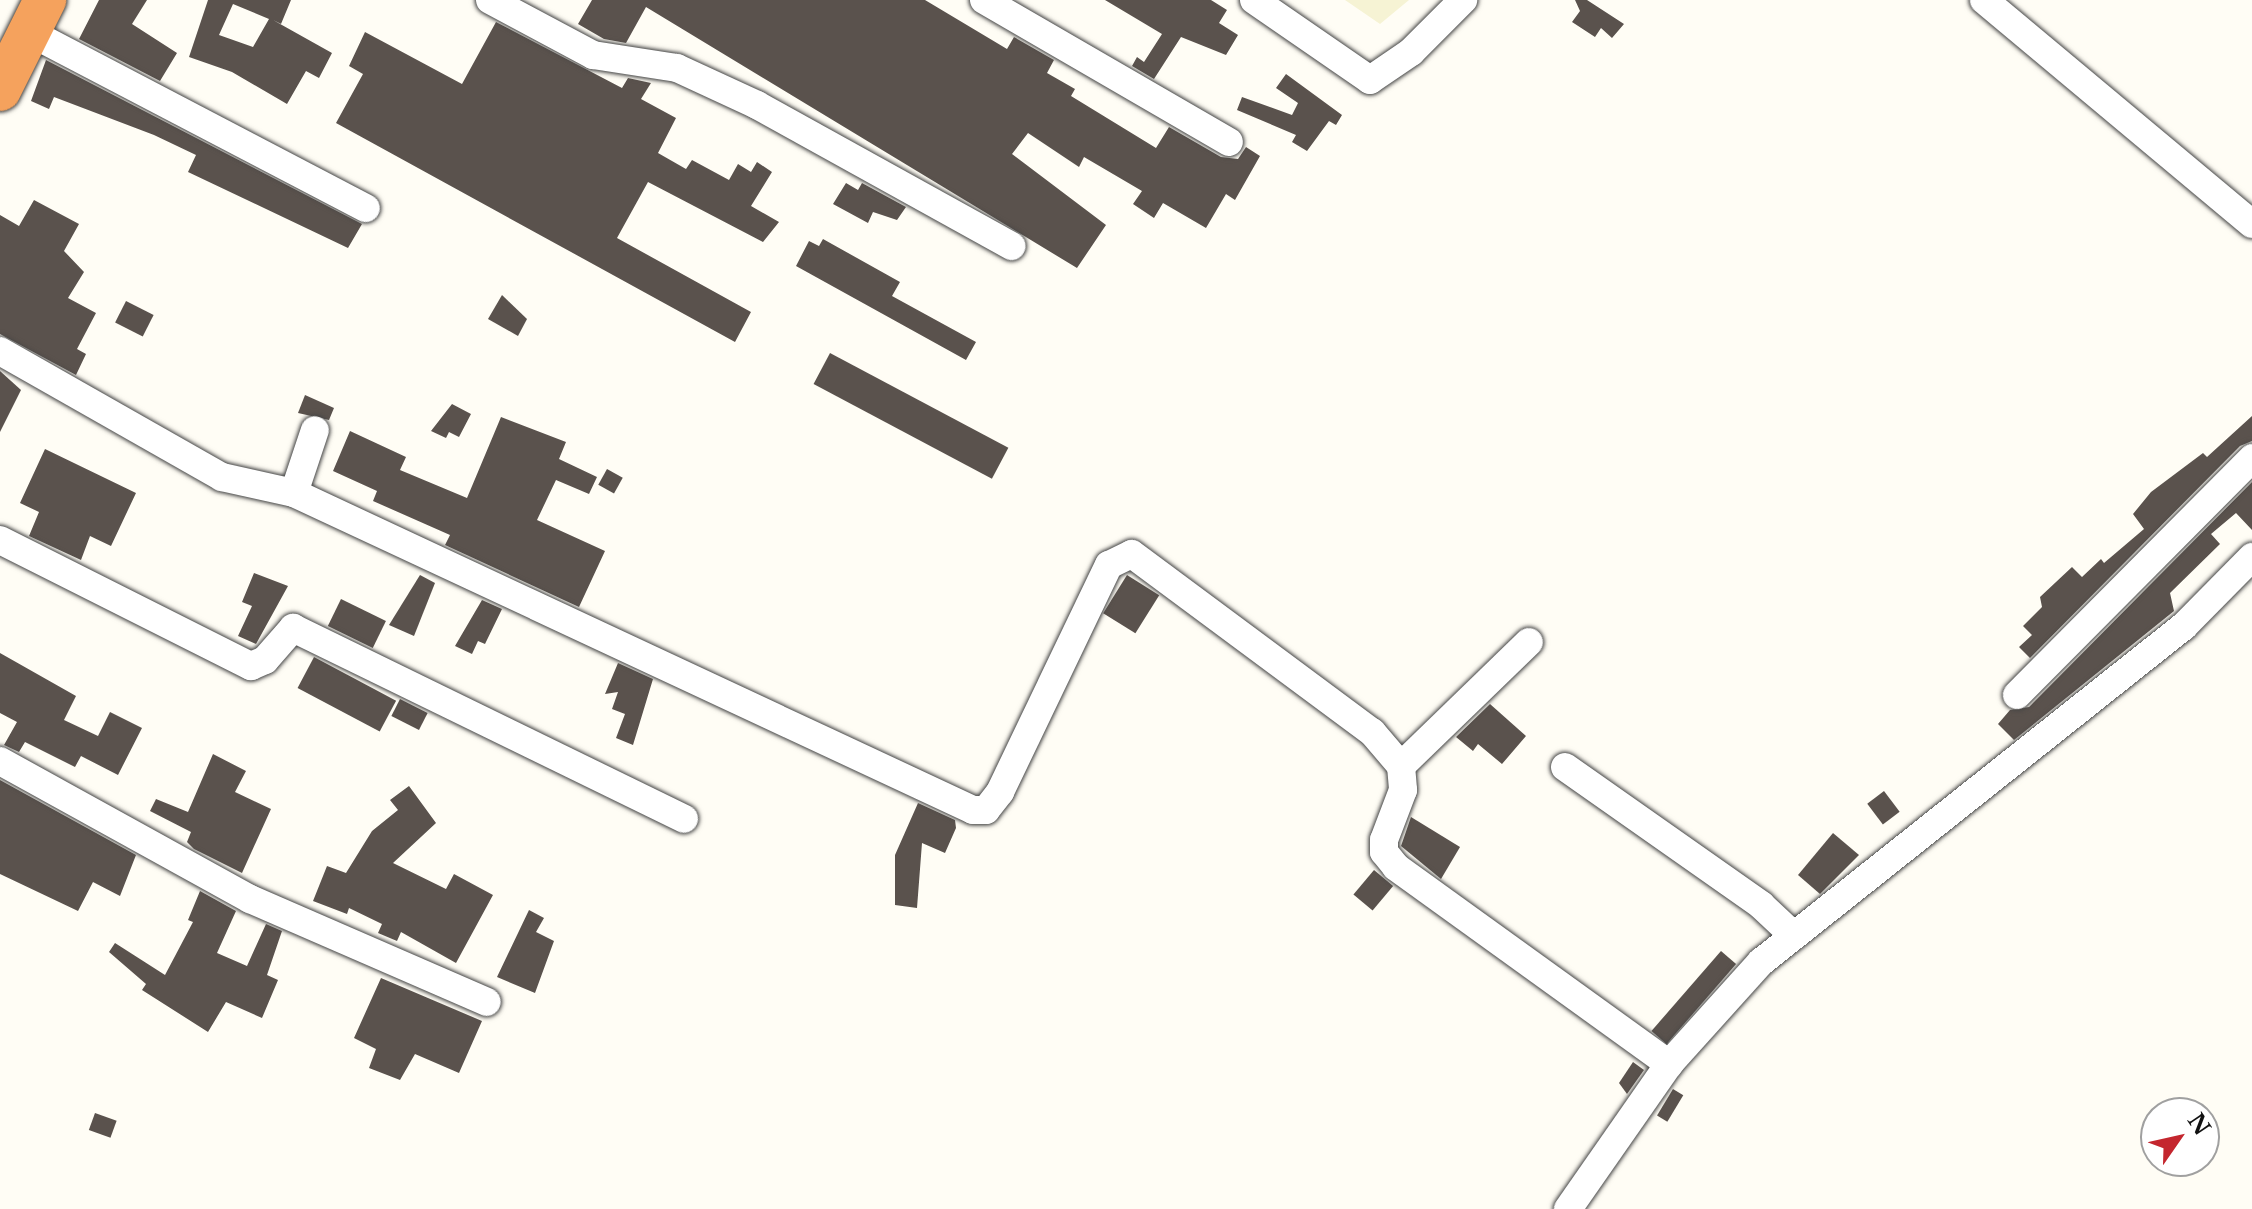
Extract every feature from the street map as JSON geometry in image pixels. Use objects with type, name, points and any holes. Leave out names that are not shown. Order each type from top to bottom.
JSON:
[{"type":"highway","points":[[0,90],[37,16]]},
{"type":"street","points":[[490,0],[593,55],[677,68],[757,105],[1011,246]]},
{"type":"street","points":[[984,0],[1229,142]]},
{"type":"street","points":[[1254,0],[1370,80],[1411,52],[1463,0]]},
{"type":"street","points":[[1984,0],[2252,224]]},
{"type":"street","points":[[37,16],[366,208]]},
{"type":"street","points":[[0,351],[222,477],[294,493],[973,810],[986,810],[1000,792],[1109,565],[1132,554],[1372,732],[1401,766],[1403,790],[1384,840],[1384,852],[1396,867],[1669,1064]]},
{"type":"street","points":[[294,493],[315,430]]},
{"type":"street","points":[[2017,695],[2252,458]]},
{"type":"street","points":[[0,540],[251,666],[265,660],[293,628],[684,819]]},
{"type":"street","points":[[1568,1209],[1669,1064],[1761,962],[2184,626],[2252,557]]},
{"type":"street","points":[[1401,766],[1529,642]]},
{"type":"street","points":[[0,761],[250,899],[487,1002]]},
{"type":"street","points":[[1565,767],[1761,905],[1794,936]]},
{"type":"shaded area","points":[[1345,0],[1409,0],[1380,24]]},
{"type":"building","points":[[99,0],[147,0],[132,24],[177,53],[160,81],[79,39]]},
{"type":"building","points":[[208,0],[291,0],[281,24],[273,20],[332,53],[319,78],[306,71],[287,104],[232,72],[189,57]],"holes":[[[233,4],[269,19],[253,47],[219,35]]]},
{"type":"building","points":[[592,0],[925,0],[1007,49],[1014,37],[1054,60],[1047,73],[1075,89],[1071,96],[1156,148],[1169,127],[1221,157],[1238,159],[1246,147],[1260,156],[1235,200],[1226,194],[1206,228],[1163,203],[1154,218],[1133,204],[1142,191],[1084,157],[1079,167],[1028,133],[1012,154],[1106,225],[1077,268],[646,7],[626,43],[604,39],[578,24]]},
{"type":"building","points":[[1105,0],[1211,0],[1227,10],[1219,23],[1238,35],[1226,55],[1181,37],[1154,79],[1132,66],[1137,57],[1144,62],[1162,34]]},
{"type":"building","points":[[1575,0],[1587,0],[1624,24],[1612,38],[1601,28],[1595,37],[1572,22],[1580,11]]},
{"type":"building","points":[[496,22],[622,88],[628,78],[651,83],[641,99],[676,118],[658,153],[686,169],[692,160],[729,180],[738,164],[751,172],[757,162],[772,172],[751,206],[779,222],[763,242],[648,182],[617,238],[751,312],[735,342],[336,123],[363,74],[349,66],[365,32],[462,84]]},
{"type":"building","points":[[46,60],[362,224],[348,248],[188,172],[196,155],[154,135],[54,97],[49,109],[31,101]]},
{"type":"building","points":[[1286,74],[1342,115],[1336,125],[1329,121],[1307,151],[1292,142],[1296,135],[1237,110],[1242,97],[1292,115],[1298,103],[1276,88]]},
{"type":"building","points":[[846,183],[858,190],[862,183],[906,207],[897,220],[873,212],[868,223],[833,204]]},
{"type":"building","points":[[34,200],[79,224],[64,251],[84,272],[68,298],[96,313],[77,349],[86,354],[76,375],[0,334],[0,215],[19,226]]},
{"type":"building","points":[[823,239],[900,282],[892,296],[976,342],[966,360],[796,266],[809,241],[819,246]]},
{"type":"building","points":[[502,295],[527,319],[518,336],[488,319]]},
{"type":"building","points":[[126,301],[154,315],[143,336],[115,322]]},
{"type":"building","points":[[830,353],[1008,448],[992,479],[814,384]]},
{"type":"building","points":[[0,371],[21,390],[0,432]]},
{"type":"building","points":[[305,395],[334,408],[329,420],[298,413]]},
{"type":"building","points":[[452,404],[471,414],[459,437],[449,432],[446,438],[431,431]]},
{"type":"building","points":[[2252,416],[2252,441],[2240,446],[2030,658],[2019,647],[2032,635],[2023,626],[2042,607],[2040,597],[2072,567],[2082,577],[2101,559],[2104,563],[2144,529],[2133,514],[2151,492],[2203,453],[2207,457]]},
{"type":"building","points":[[501,417],[566,442],[559,459],[597,477],[589,494],[556,480],[537,520],[605,551],[579,607],[445,545],[450,535],[373,501],[377,491],[333,471],[350,431],[406,457],[400,470],[467,498]]},
{"type":"building","points":[[45,449],[136,493],[111,546],[90,536],[81,560],[29,536],[39,512],[20,503]]},
{"type":"building","points":[[607,469],[623,478],[614,493],[598,485]]},
{"type":"building","points":[[2252,482],[2252,530],[2236,513],[2211,534],[2220,544],[2170,593],[2174,611],[2014,740],[1998,724],[2010,710],[2029,707]]},
{"type":"building","points":[[254,573],[288,586],[256,644],[238,636],[252,606],[242,602]]},
{"type":"building","points":[[420,575],[435,583],[414,636],[389,625]]},
{"type":"building","points":[[1127,575],[1159,595],[1135,633],[1103,613]]},
{"type":"building","points":[[341,599],[386,621],[373,648],[328,626]]},
{"type":"building","points":[[482,600],[502,609],[485,644],[478,641],[472,654],[455,646]]},
{"type":"building","points":[[0,653],[76,696],[64,720],[98,736],[110,712],[142,728],[118,775],[81,756],[75,767],[25,742],[19,752],[4,745],[17,722],[0,713]]},
{"type":"building","points":[[314,657],[396,701],[380,732],[298,688]]},
{"type":"building","points":[[618,663],[653,679],[633,745],[616,738],[625,714],[612,709],[618,692],[605,694]]},
{"type":"building","points":[[400,699],[428,713],[419,730],[391,716]]},
{"type":"building","points":[[1490,704],[1526,736],[1502,764],[1478,744],[1473,751],[1456,737]]},
{"type":"building","points":[[213,754],[246,771],[235,792],[271,809],[242,873],[194,849],[187,842],[191,832],[150,811],[156,799],[188,812]]},
{"type":"building","points":[[0,780],[136,855],[120,896],[93,882],[78,911],[0,874]]},
{"type":"building","points":[[409,786],[436,823],[393,863],[446,889],[454,874],[493,895],[456,963],[401,932],[397,941],[378,933],[382,924],[349,908],[347,914],[313,901],[327,866],[346,873],[372,831],[398,810],[390,800]]},
{"type":"building","points":[[1884,791],[1900,812],[1883,824],[1867,804]]},
{"type":"building","points":[[918,803],[955,820],[956,828],[945,853],[922,843],[917,908],[895,905],[895,855]]},
{"type":"building","points":[[1411,817],[1460,847],[1441,879],[1401,846]]},
{"type":"building","points":[[1833,833],[1859,855],[1820,894],[1798,875]]},
{"type":"building","points":[[1374,870],[1393,886],[1373,911],[1353,895]]},
{"type":"building","points":[[200,891],[236,911],[217,953],[247,966],[266,924],[282,931],[267,975],[278,980],[262,1018],[226,1002],[208,1032],[142,990],[146,984],[109,952],[115,943],[165,975],[193,922],[188,920]]},
{"type":"building","points":[[529,910],[544,918],[536,932],[554,941],[535,993],[497,977]]},
{"type":"building","points":[[1721,951],[1736,964],[1667,1044],[1651,1031]]},
{"type":"building","points":[[381,978],[482,1021],[459,1073],[415,1054],[400,1080],[369,1068],[376,1049],[354,1038]]},
{"type":"building","points":[[1633,1062],[1644,1070],[1627,1094],[1619,1083]]},
{"type":"building","points":[[1673,1089],[1683,1095],[1667,1122],[1657,1116]]},
{"type":"building","points":[[95,1113],[117,1121],[110,1138],[89,1130]]}]
